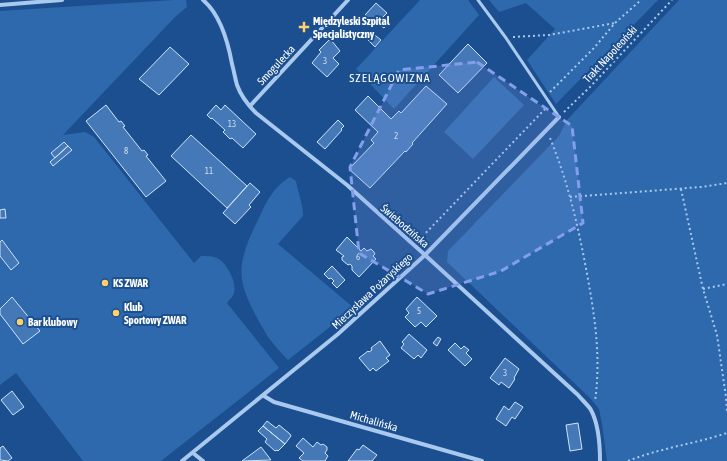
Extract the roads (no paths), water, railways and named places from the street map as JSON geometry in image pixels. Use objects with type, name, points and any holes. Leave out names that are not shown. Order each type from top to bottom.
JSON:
[{"type":"street","points":[[0,5],[62,0]]},
{"type":"street","name":"Świebodzińska","points":[[203,0],[219,23],[227,43],[237,86],[242,96],[250,106],[261,117],[346,185],[414,246],[425,254],[578,395],[591,409],[600,447],[600,461]]},
{"type":"street","name":"Smogulecka","points":[[250,106],[348,0]]},
{"type":"street","name":"Mieczysława Pożaryskiego","points":[[182,461],[264,396],[338,334],[425,254],[559,117]]},
{"type":"street","name":"Michalińska","points":[[264,396],[274,402],[482,461]]},
{"type":"street","points":[[193,453],[203,461]]},
{"type":"lane","points":[[478,0],[506,38],[559,117]]},
{"type":"place","name":"Międzyleski Szpital Specjalistyczny","points":[[304,27]]},
{"type":"place","name":"KS ZWAR","points":[[105,283]]},
{"type":"place","name":"Klub Sportowy ZWAR","points":[[116,313]]},
{"type":"place","name":"Bar klubowy","points":[[20,322]]},
{"type":"district","name":"SZELĄGOWIZNA","points":[[390,78]]}]
